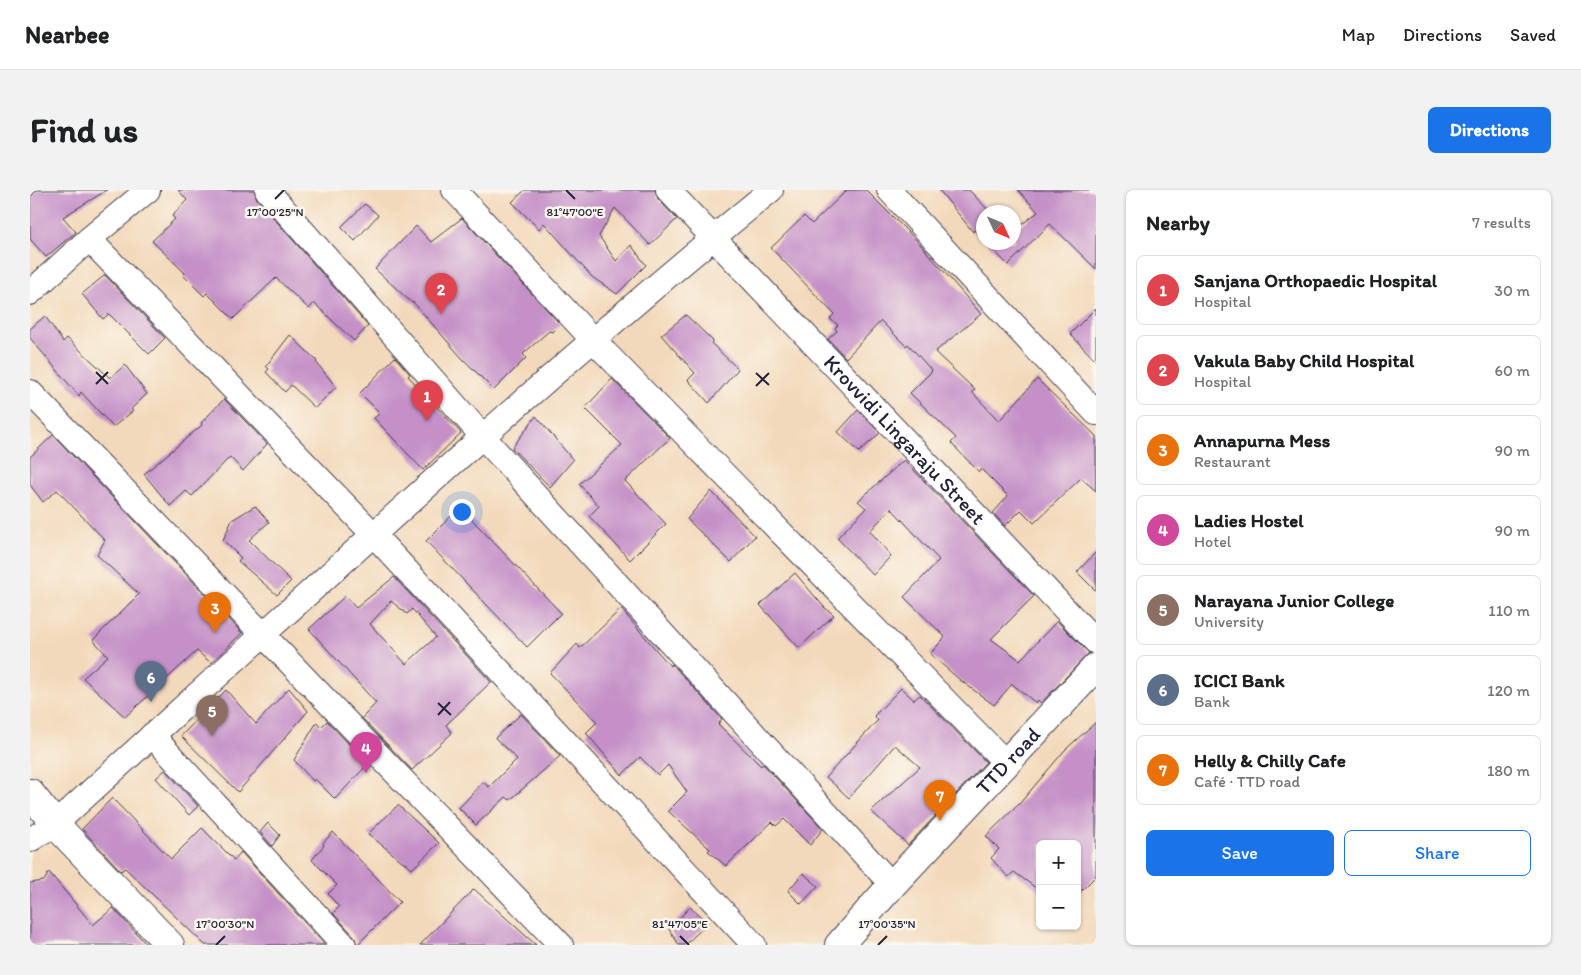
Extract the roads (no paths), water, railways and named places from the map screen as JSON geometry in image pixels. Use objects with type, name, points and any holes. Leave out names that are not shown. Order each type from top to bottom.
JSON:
[{"type":"street","points":[[30,293],[89,239],[148,190]]},
{"type":"street","points":[[267,190],[483,437],[892,885]]},
{"type":"street","points":[[454,190],[594,341],[1007,764]]},
{"type":"street","name":"Krovvidi Lingaraju Street","points":[[668,190],[1096,642]]},
{"type":"street","points":[[30,840],[54,824],[372,533],[771,190]]},
{"type":"street","points":[[889,190],[1096,413]]},
{"type":"street","points":[[89,239],[372,533],[754,945]]},
{"type":"street","points":[[30,392],[561,945]]},
{"type":"street","name":"TTD road","points":[[839,945],[892,885],[1007,764],[1096,666]]},
{"type":"street","points":[[152,736],[344,945]]},
{"type":"street","points":[[30,792],[54,824],[170,945]]},
{"type":"place","name":"Vakula Baby Child Hospital","points":[[441,314]]},
{"type":"place","name":"Sanjana Orthopaedic Hospital","points":[[427,421]]},
{"type":"place","name":"Annapurna Mess","points":[[215,633]]},
{"type":"place","name":"ICICI Bank","points":[[151,702]]},
{"type":"place","name":"Narayana Junior College","points":[[212,736]]},
{"type":"place","name":"Ladies Hostel","points":[[366,773]]},
{"type":"place","name":"Helly & Chilly Cafe","points":[[940,821]]}]
